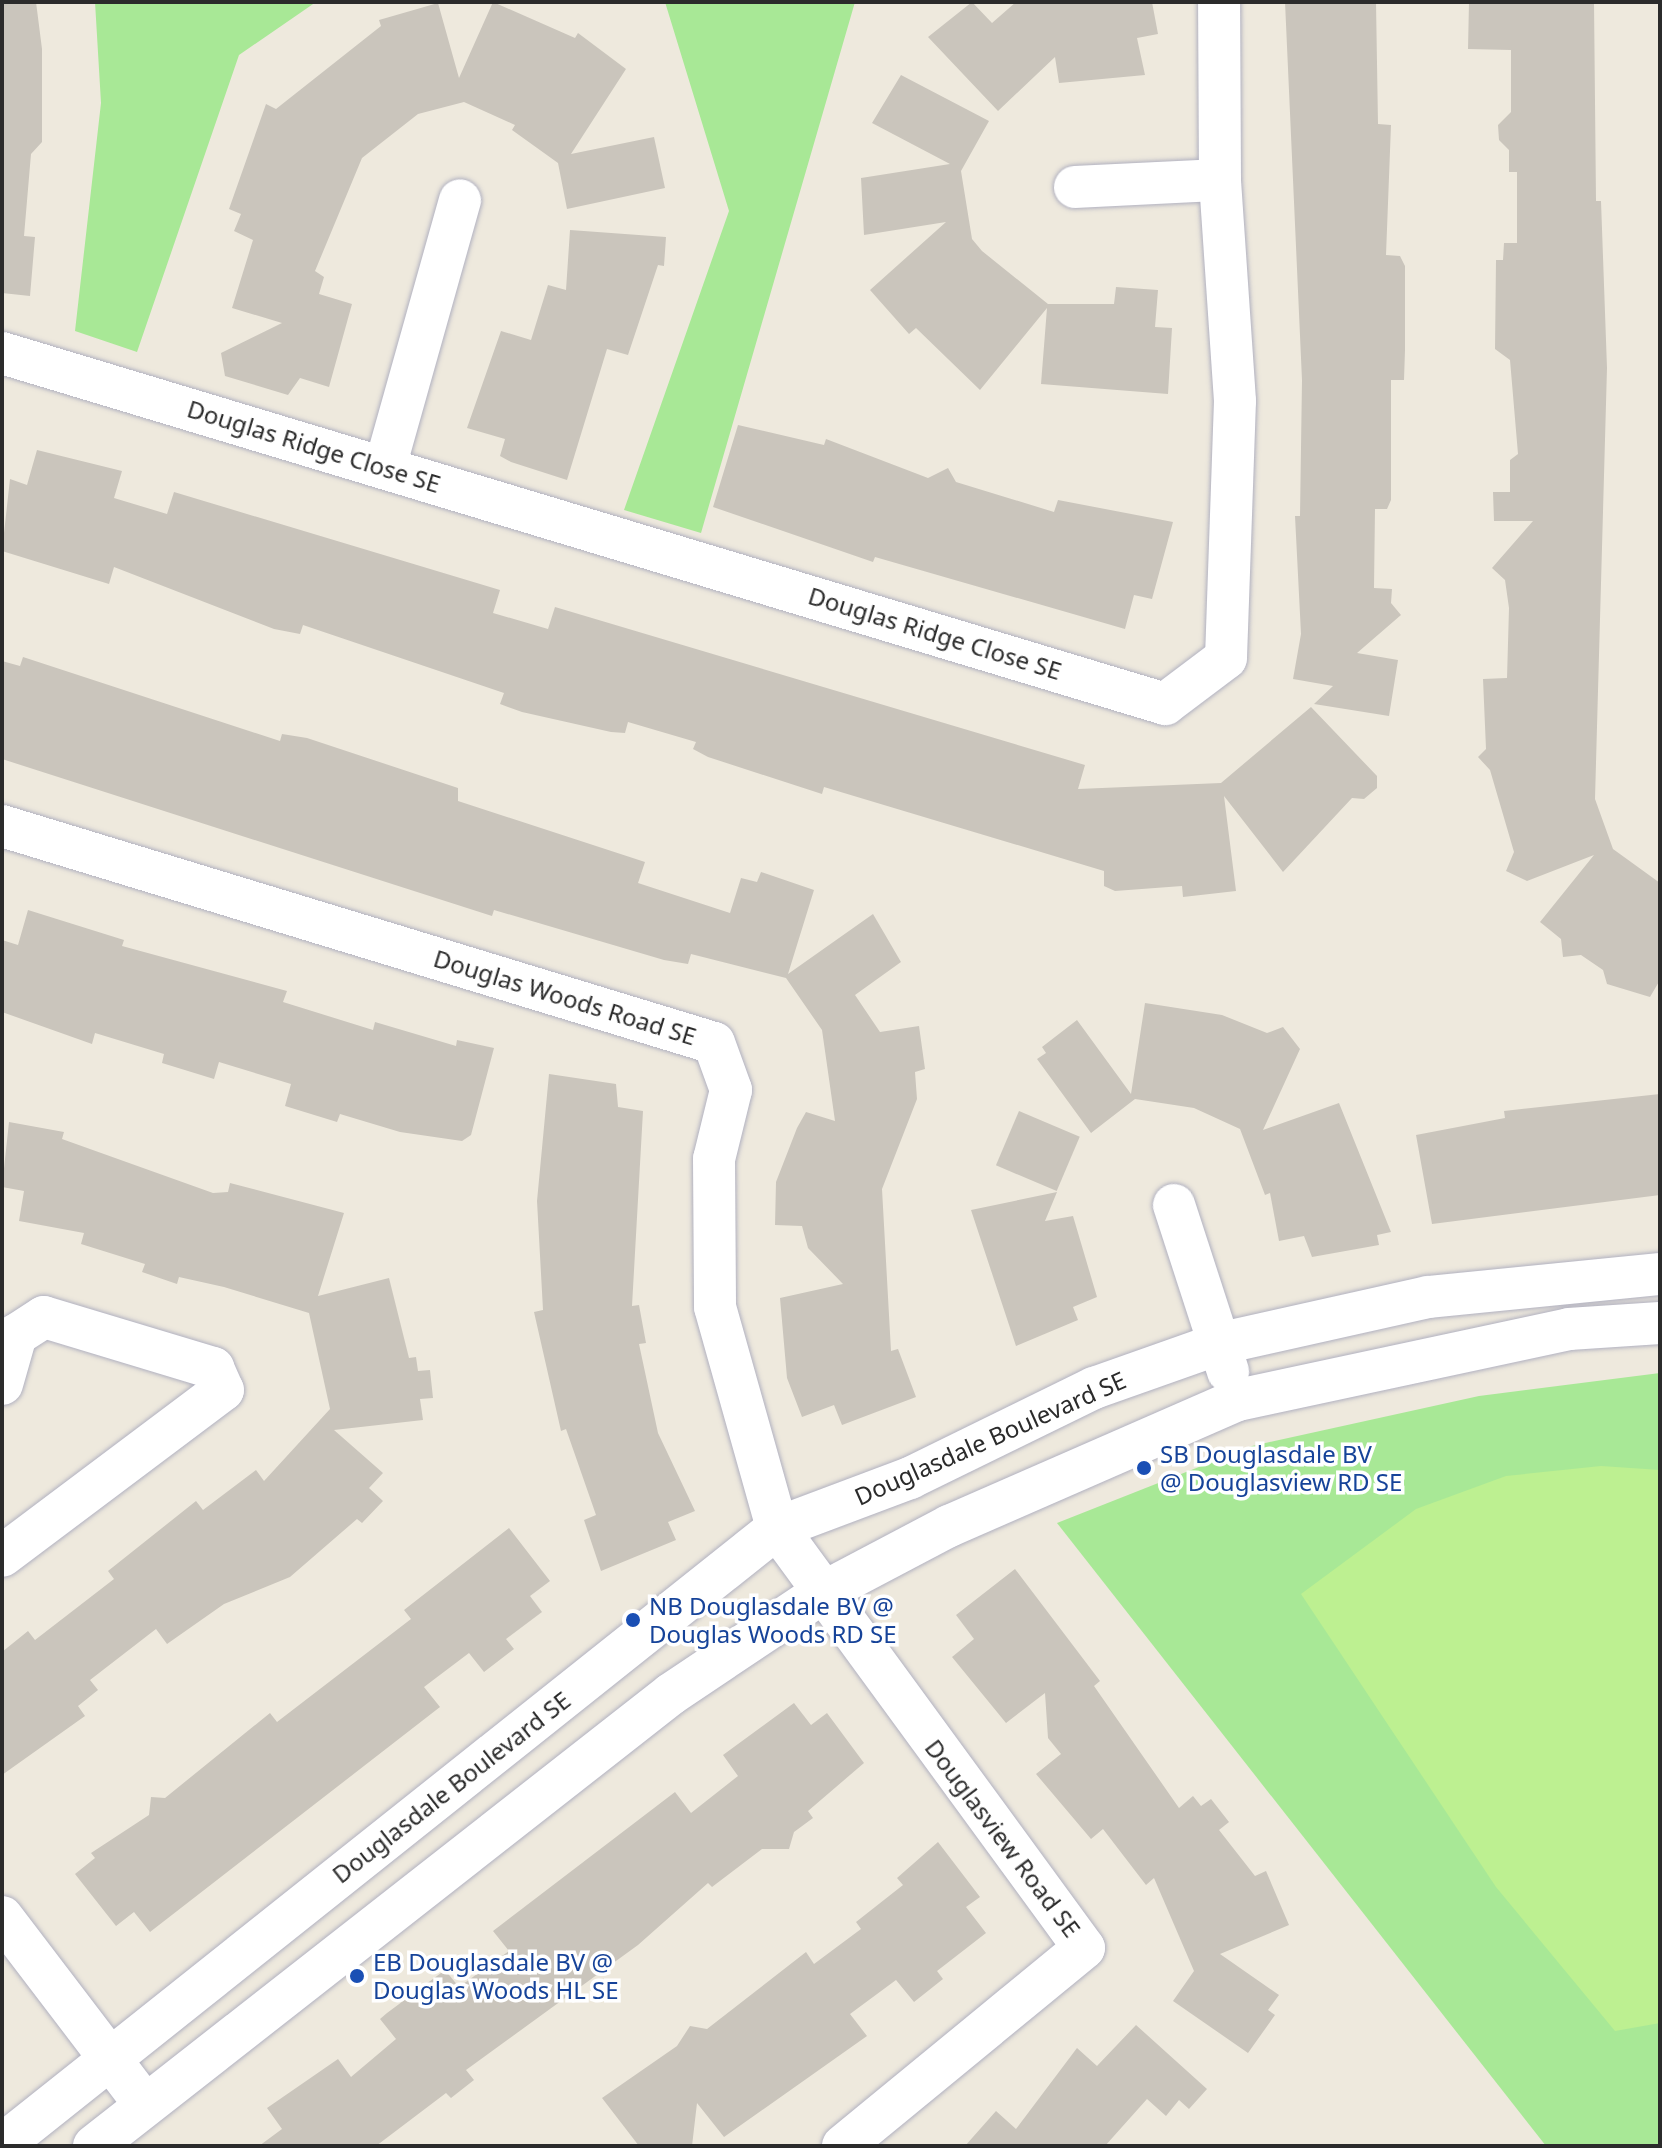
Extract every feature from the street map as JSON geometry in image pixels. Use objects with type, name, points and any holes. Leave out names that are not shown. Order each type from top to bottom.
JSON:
[{"type":"street","name":"Douglas Ridge Close SE","points":[[2,353],[1165,704],[1226,658],[1235,401],[1220,180],[1219,2]]},
{"type":"street","points":[[1075,187],[1220,180]]},
{"type":"street","points":[[385,467],[460,200]]},
{"type":"street","name":"Douglas Woods Road SE","points":[[2,826],[714,1043],[731,1090],[714,1159],[715,1307],[777,1528],[822,1593]]},
{"type":"street","points":[[1174,1205],[1238,1400]]},
{"type":"street","name":"Douglasdale Boulevard SE","points":[[2,2145],[106,2056],[777,1528],[910,1478],[1094,1388],[1218,1344],[1428,1297],[1660,1274]]},
{"type":"street","points":[[2,1384],[16,1335],[44,1317],[213,1368],[223,1390],[2,1556]]},
{"type":"street","points":[[94,2146],[671,1694],[822,1593],[1004,1501],[1238,1400],[1569,1329],[1660,1323]]},
{"type":"street","name":"Douglasview Road SE","points":[[822,1593],[1084,1948],[843,2146]]},
{"type":"street","points":[[2,1917],[145,2105]]},
{"type":"green space","points":[[95,2],[316,2],[239,55],[137,352],[75,331],[101,103]]},
{"type":"green space","points":[[665,2],[855,2],[701,533],[624,510],[729,211]]},
{"type":"green space","points":[[1660,1373],[1660,2146],[1546,2146],[1057,1523],[1252,1446],[1479,1396]]},
{"type":"green space","points":[[1601,1466],[1660,1470],[1660,2023],[1615,2031],[1496,1887],[1301,1594],[1416,1509],[1506,1476]]},
{"type":"building","points":[[2,2],[36,2],[42,49],[42,142],[31,154],[24,236],[35,237],[30,296],[2,293]]},
{"type":"building","points":[[493,2],[575,38],[578,33],[626,69],[571,154],[654,137],[665,188],[567,209],[558,163],[512,130],[515,125],[464,102],[418,114],[362,158],[315,271],[324,277],[319,294],[352,304],[329,387],[300,378],[288,395],[225,376],[221,353],[282,323],[232,308],[253,240],[234,231],[241,214],[229,209],[266,104],[276,109],[381,26],[379,20],[438,3],[459,78]]},
{"type":"building","points":[[972,2],[992,23],[1016,2],[1152,2],[1158,34],[1137,38],[1145,75],[1059,83],[1055,57],[998,111],[928,37]]},
{"type":"building","points":[[1285,2],[1376,2],[1378,124],[1391,125],[1386,255],[1400,256],[1405,266],[1405,350],[1404,380],[1391,380],[1391,500],[1387,509],[1375,509],[1374,588],[1392,589],[1391,603],[1401,615],[1357,653],[1398,660],[1389,716],[1314,704],[1333,686],[1293,679],[1301,634],[1295,516],[1300,516],[1302,380]]},
{"type":"building","points":[[1469,2],[1594,2],[1596,201],[1601,201],[1607,368],[1595,799],[1613,849],[1660,883],[1660,980],[1650,997],[1607,984],[1603,970],[1581,955],[1563,957],[1561,939],[1540,922],[1594,855],[1527,881],[1506,871],[1514,852],[1490,770],[1478,757],[1486,749],[1483,679],[1507,678],[1509,608],[1505,580],[1492,568],[1533,521],[1494,521],[1493,492],[1510,492],[1510,460],[1518,454],[1510,360],[1495,349],[1496,260],[1503,260],[1504,243],[1517,243],[1517,172],[1509,172],[1509,150],[1499,140],[1498,125],[1511,112],[1511,50],[1468,49]]},
{"type":"building","points":[[901,75],[989,121],[961,171],[972,239],[982,251],[1048,304],[1114,304],[1116,287],[1158,290],[1155,327],[1172,328],[1168,394],[1041,384],[1047,308],[980,390],[916,328],[909,334],[870,290],[946,222],[864,235],[861,178],[950,164],[872,123]]},
{"type":"building","points":[[570,230],[666,237],[664,266],[658,265],[628,355],[607,349],[567,480],[511,462],[500,456],[505,439],[467,428],[501,331],[531,340],[548,285],[566,290]]},
{"type":"building","points":[[738,425],[824,445],[826,439],[928,478],[948,468],[956,482],[1054,512],[1058,500],[1173,522],[1152,599],[1134,595],[1125,629],[875,557],[873,562],[713,507]]},
{"type":"building","points":[[37,450],[122,471],[114,498],[167,514],[174,492],[500,590],[493,613],[548,629],[555,607],[1085,765],[1078,789],[1221,783],[1311,707],[1377,776],[1377,788],[1364,799],[1352,798],[1283,872],[1224,796],[1236,891],[1183,897],[1182,886],[1115,891],[1104,886],[1104,871],[824,787],[822,794],[708,757],[693,749],[696,742],[628,722],[625,733],[611,732],[522,712],[500,704],[504,693],[303,625],[300,634],[274,629],[114,567],[109,584],[2,551],[10,479],[27,485]]},
{"type":"building","points":[[23,657],[280,741],[282,734],[307,738],[458,788],[458,801],[645,862],[638,883],[730,913],[741,878],[757,882],[761,872],[814,890],[788,974],[873,914],[901,962],[855,995],[880,1032],[919,1026],[925,1069],[915,1072],[917,1099],[882,1189],[891,1351],[898,1349],[916,1397],[842,1425],[834,1405],[802,1417],[787,1378],[780,1298],[843,1284],[808,1248],[802,1226],[775,1225],[776,1182],[806,1112],[835,1121],[822,1030],[786,978],[691,954],[688,964],[664,960],[494,910],[492,916],[2,759],[2,661],[20,666]]},
{"type":"building","points":[[28,910],[124,940],[122,946],[287,991],[283,1002],[373,1030],[375,1022],[456,1046],[457,1040],[494,1048],[471,1135],[462,1141],[400,1132],[340,1114],[337,1122],[285,1106],[291,1084],[219,1062],[214,1079],[162,1063],[164,1054],[95,1033],[92,1044],[2,1012],[2,940],[18,945]]},
{"type":"building","points":[[1145,1003],[1222,1015],[1267,1033],[1283,1027],[1300,1049],[1263,1130],[1339,1103],[1391,1232],[1377,1235],[1379,1245],[1312,1257],[1304,1236],[1279,1241],[1270,1193],[1265,1195],[1240,1129],[1194,1108],[1135,1099],[1091,1133],[1037,1059],[1046,1053],[1042,1047],[1077,1020],[1131,1094]]},
{"type":"building","points":[[549,1074],[616,1084],[618,1107],[643,1111],[632,1306],[639,1305],[646,1343],[639,1344],[658,1433],[695,1511],[668,1522],[676,1540],[601,1571],[584,1520],[596,1515],[566,1429],[561,1431],[534,1312],[543,1310],[537,1201]]},
{"type":"building","points":[[1660,1094],[1660,1195],[1432,1224],[1416,1135],[1505,1118],[1504,1111]]},
{"type":"building","points":[[1019,1111],[1080,1137],[1057,1191],[996,1165]]},
{"type":"building","points":[[9,1122],[64,1132],[62,1139],[213,1193],[228,1192],[230,1183],[344,1213],[318,1296],[389,1278],[409,1358],[416,1357],[418,1371],[430,1370],[433,1398],[420,1399],[423,1420],[334,1430],[383,1473],[369,1488],[383,1501],[362,1523],[357,1519],[290,1577],[224,1604],[167,1644],[156,1629],[90,1680],[98,1690],[78,1706],[85,1716],[2,1775],[2,1652],[28,1631],[35,1640],[114,1579],[108,1571],[196,1501],[203,1510],[256,1470],[264,1481],[330,1409],[309,1313],[179,1277],[177,1284],[142,1272],[145,1264],[81,1244],[84,1233],[19,1221],[24,1191],[2,1187]]},
{"type":"building","points":[[1057,1192],[1045,1221],[1073,1216],[1097,1297],[1073,1307],[1078,1320],[1016,1346],[971,1210]]},
{"type":"building","points":[[509,1528],[550,1581],[530,1596],[542,1612],[506,1639],[514,1649],[484,1672],[469,1653],[424,1687],[440,1707],[150,1932],[134,1912],[116,1926],[75,1874],[95,1858],[91,1853],[149,1815],[151,1797],[165,1798],[270,1713],[277,1722],[411,1619],[404,1610]]},
{"type":"building","points":[[1015,1569],[1100,1681],[1094,1686],[1179,1808],[1193,1796],[1201,1806],[1211,1799],[1229,1822],[1219,1830],[1255,1876],[1266,1871],[1289,1925],[1220,1954],[1279,1995],[1268,2010],[1275,2015],[1248,2053],[1173,2001],[1194,1971],[1154,1878],[1146,1885],[1103,1829],[1091,1839],[1036,1774],[1061,1754],[1048,1738],[1045,1693],[1006,1723],[952,1657],[974,1639],[956,1615]]},
{"type":"building","points":[[794,1703],[811,1725],[827,1713],[864,1763],[808,1811],[813,1818],[794,1832],[789,1849],[762,1849],[712,1887],[708,1883],[638,1945],[466,2070],[474,2080],[451,2098],[446,2093],[376,2146],[259,2146],[282,2129],[267,2108],[338,2059],[351,2077],[396,2039],[380,2019],[387,2013],[445,1970],[459,1987],[509,1951],[493,1931],[675,1792],[691,1813],[738,1776],[723,1755]]},
{"type":"building","points":[[938,1842],[980,1897],[966,1907],[986,1933],[937,1971],[943,1979],[914,2002],[896,1980],[850,2014],[867,2036],[724,2137],[697,2103],[692,2146],[639,2146],[602,2098],[677,2046],[690,2026],[707,2029],[806,1952],[814,1964],[861,1929],[856,1922],[903,1885],[897,1878]]},
{"type":"building","points":[[1136,2025],[1207,2089],[1189,2109],[1179,2100],[1166,2116],[1147,2099],[1105,2146],[965,2146],[996,2111],[1016,2129],[1077,2048],[1097,2066]]},
{"type":"place","name":"SB Douglasdale BV @ Douglasview RD SE","points":[[1144,1468]]},
{"type":"place","name":"NB Douglasdale BV @ Douglas Woods RD SE","points":[[633,1620]]},
{"type":"place","name":"EB Douglasdale BV @ Douglas Woods HL SE","points":[[357,1976]]}]
